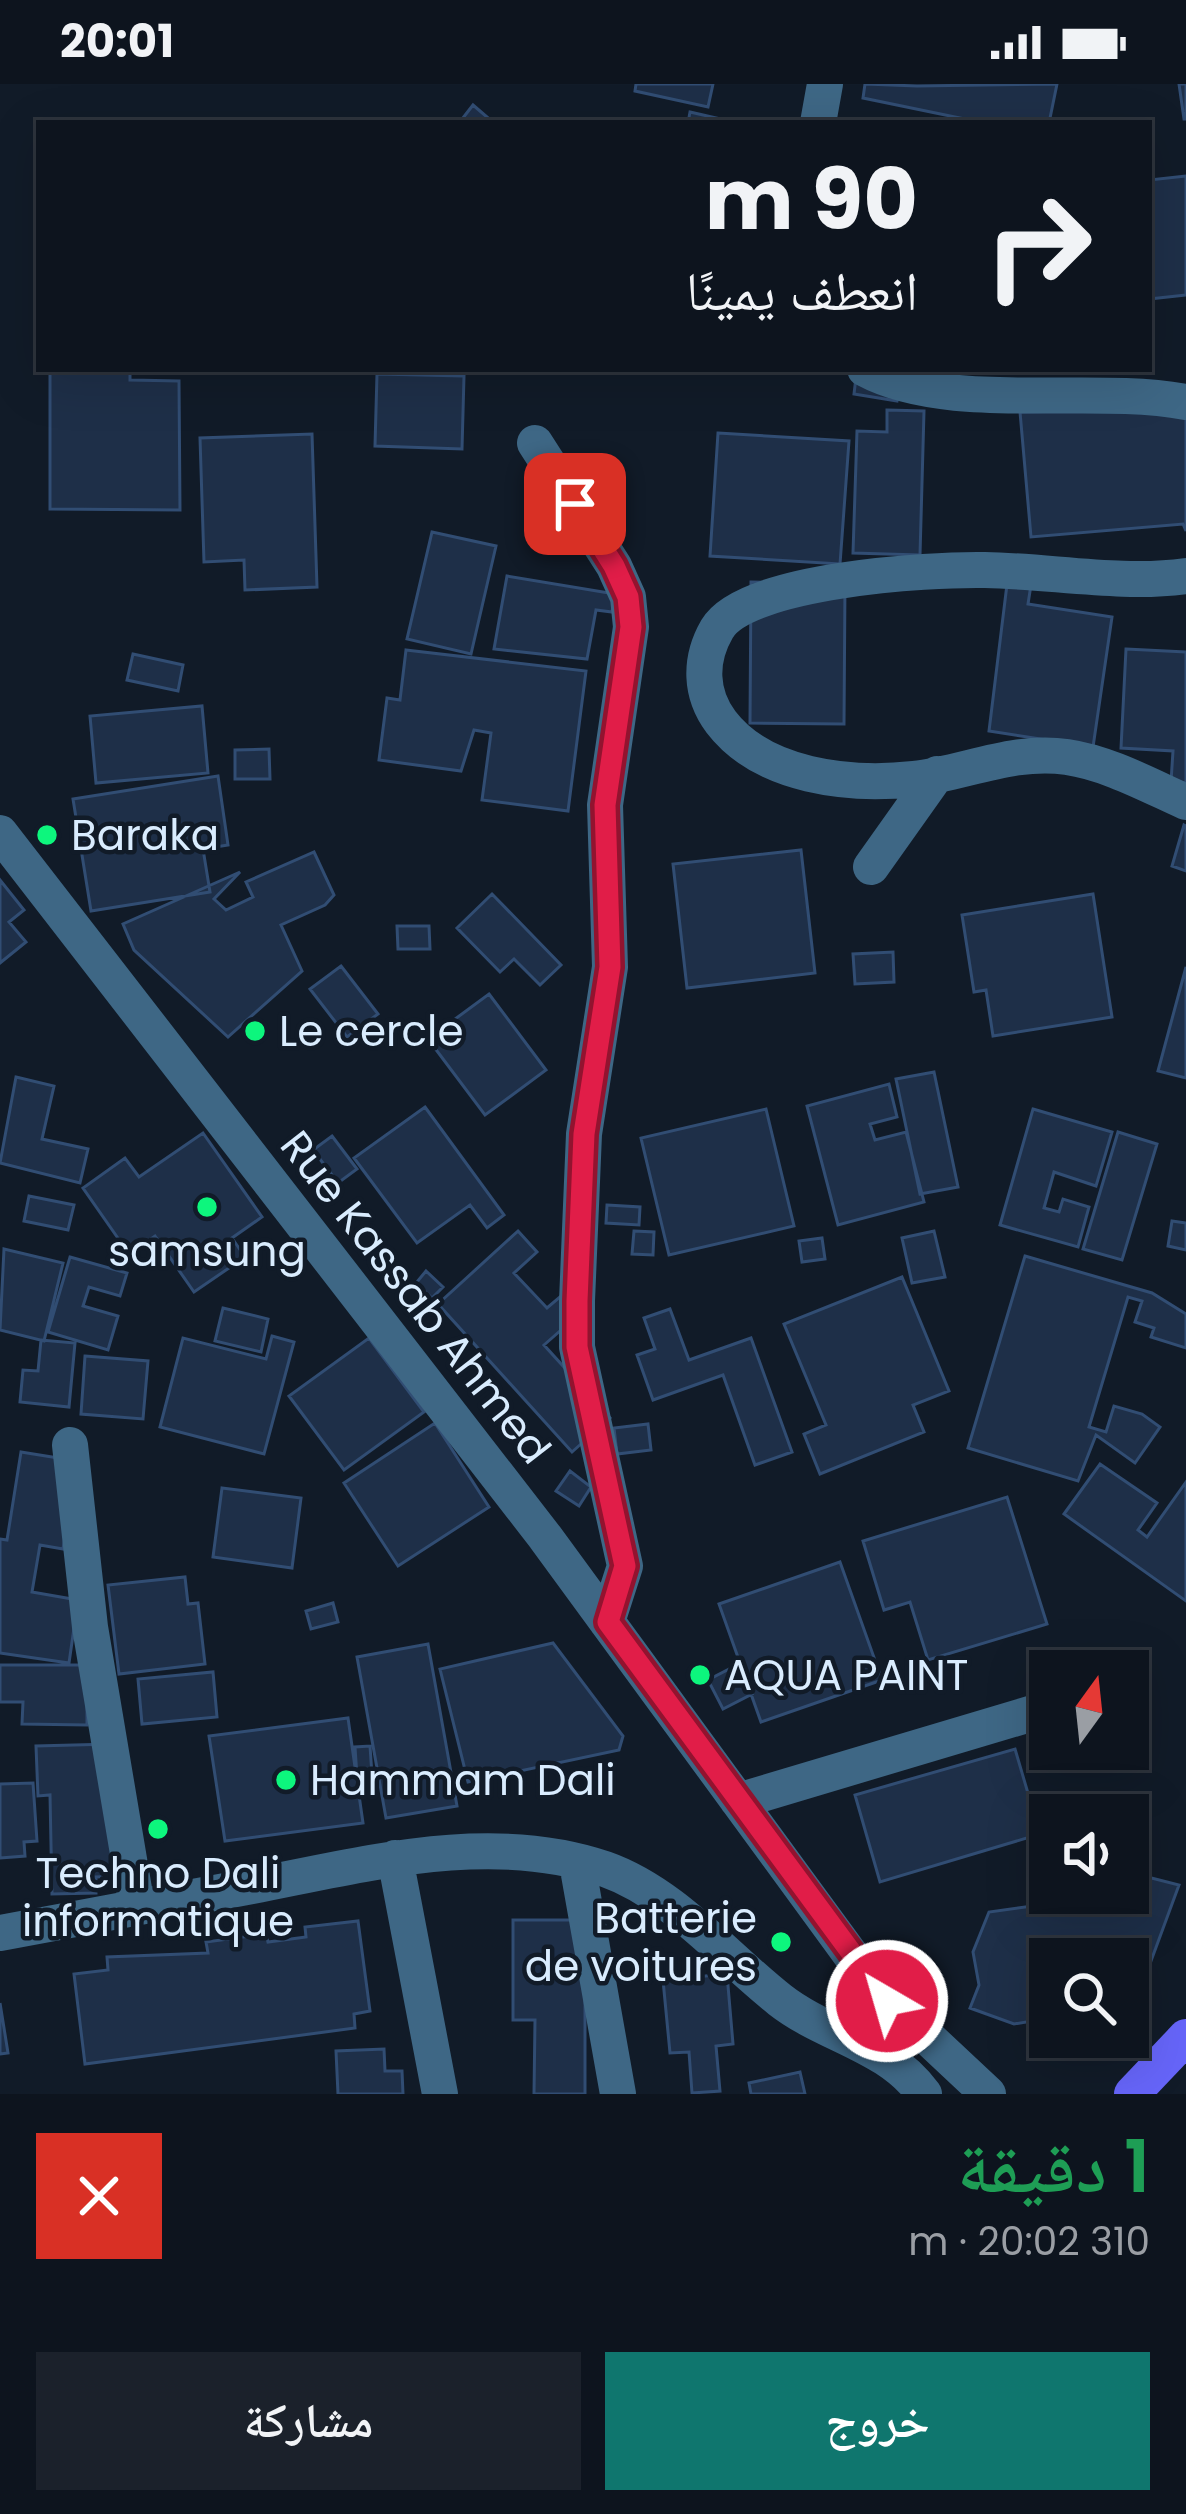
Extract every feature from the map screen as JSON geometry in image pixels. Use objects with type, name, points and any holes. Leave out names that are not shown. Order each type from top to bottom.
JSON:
[{"type":"main road","points":[[1132,2094],[1186,2037]]},
{"type":"street","points":[[819,120],[825,84]]},
{"type":"street","points":[[879,372],[999,397],[1120,393],[1186,402]]},
{"type":"street","points":[[535,443],[614,566],[628,597],[631,627],[605,805],[610,967],[584,1134],[577,1301],[577,1347],[625,1566],[608,1622]]},
{"type":"street","points":[[1186,576],[980,570],[772,592],[736,606],[718,628],[703,666],[709,706],[738,744],[784,768],[858,781],[937,774],[1021,755],[1066,757],[1110,769],[1186,802]]},
{"type":"street","points":[[871,867],[937,774]]},
{"type":"street","name":"Rue Kassab Ahmed","points":[[0,833],[608,1622],[899,2014],[988,2094]]},
{"type":"street","points":[[70,1444],[90,1627],[137,1907]]},
{"type":"street","points":[[738,1801],[1029,1714]]},
{"type":"street","points":[[0,1934],[395,1858],[491,1851],[577,1862],[638,1885],[792,2009],[869,2046],[924,2094]]},
{"type":"street","points":[[395,1858],[440,2094]]},
{"type":"street","points":[[577,1862],[619,2094]]},
{"type":"street","points":[[869,2046],[899,2014]]},
{"type":"building","points":[[636,84],[713,84],[708,107],[635,91]]},
{"type":"building","points":[[865,84],[1057,84],[1050,120],[969,120],[863,98]]},
{"type":"building","points":[[1179,84],[1186,84],[1186,119],[1184,119]]},
{"type":"building","points":[[473,105],[490,120],[461,120]]},
{"type":"building","points":[[690,112],[725,120],[689,120]]},
{"type":"building","points":[[1186,176],[1186,295],[1152,299],[1152,180]]},
{"type":"building","points":[[50,372],[130,372],[130,380],[179,381],[180,510],[50,509]]},
{"type":"building","points":[[857,372],[901,375],[897,401],[854,394]]},
{"type":"building","points":[[377,374],[464,376],[462,449],[375,446]]},
{"type":"building","points":[[1186,409],[1186,531],[1183,524],[1031,537],[1020,412]]},
{"type":"building","points":[[887,410],[924,411],[920,555],[853,553],[857,431],[887,432]]},
{"type":"building","points":[[718,433],[849,441],[840,564],[710,556]]},
{"type":"building","points":[[312,434],[317,587],[245,590],[244,560],[204,562],[200,438]]},
{"type":"building","points":[[432,532],[496,546],[471,654],[407,639]]},
{"type":"building","points":[[1009,568],[1033,572],[1028,604],[1112,617],[1093,747],[989,731]]},
{"type":"building","points":[[507,576],[615,594],[612,612],[596,610],[587,659],[494,649]]},
{"type":"building","points":[[751,582],[845,583],[844,724],[750,723]]},
{"type":"building","points":[[1126,649],[1186,652],[1186,783],[1171,782],[1173,751],[1121,748]]},
{"type":"building","points":[[406,650],[586,671],[568,811],[482,800],[491,733],[474,730],[461,771],[379,760],[387,698],[400,700]]},
{"type":"building","points":[[133,654],[183,665],[178,691],[127,680]]},
{"type":"building","points":[[202,706],[208,773],[96,783],[90,716]]},
{"type":"building","points":[[269,749],[270,779],[235,779],[235,750]]},
{"type":"building","points":[[218,776],[228,845],[203,849],[210,892],[91,911],[73,799]]},
{"type":"building","points":[[1186,826],[1186,871],[1172,866]]},
{"type":"building","points":[[801,850],[815,973],[687,988],[673,864]]},
{"type":"building","points":[[314,852],[334,895],[325,905],[281,925],[302,971],[228,1037],[134,950],[123,924],[240,872],[214,899],[226,910],[253,897],[246,882]]},
{"type":"building","points":[[0,880],[24,910],[9,922],[26,942],[0,963]]},
{"type":"building","points":[[492,894],[561,965],[540,985],[514,959],[500,972],[457,928]]},
{"type":"building","points":[[1093,894],[1112,1017],[993,1036],[986,990],[974,992],[962,915]]},
{"type":"building","points":[[397,926],[429,926],[430,949],[398,949]]},
{"type":"building","points":[[893,952],[894,982],[855,984],[853,954]]},
{"type":"building","points":[[341,966],[378,1014],[347,1037],[310,989]]},
{"type":"building","points":[[1186,967],[1186,1078],[1158,1071]]},
{"type":"building","points":[[489,994],[546,1070],[485,1115],[428,1039]]},
{"type":"building","points":[[934,1072],[958,1187],[920,1194],[896,1079]]},
{"type":"building","points":[[16,1077],[54,1086],[42,1139],[88,1149],[80,1183],[0,1163]]},
{"type":"building","points":[[889,1084],[897,1117],[870,1124],[875,1140],[906,1132],[924,1202],[838,1225],[807,1106]]},
{"type":"building","points":[[425,1107],[504,1215],[487,1228],[470,1205],[417,1243],[354,1158]]},
{"type":"building","points":[[766,1109],[794,1226],[669,1255],[641,1138]]},
{"type":"building","points":[[1033,1109],[1112,1132],[1096,1186],[1054,1172],[1044,1208],[1059,1212],[1063,1199],[1089,1207],[1078,1247],[1000,1225]]},
{"type":"building","points":[[1118,1132],[1157,1144],[1122,1260],[1083,1249]]},
{"type":"building","points":[[203,1133],[262,1217],[232,1238],[245,1257],[194,1292],[155,1236],[129,1254],[83,1188],[125,1158],[139,1177]]},
{"type":"building","points":[[332,1136],[357,1169],[338,1183],[313,1150]]},
{"type":"building","points":[[29,1196],[74,1205],[68,1230],[24,1221]]},
{"type":"building","points":[[607,1205],[640,1207],[639,1225],[606,1223]]},
{"type":"building","points":[[1172,1221],[1186,1223],[1186,1250],[1168,1246]]},
{"type":"building","points":[[518,1231],[537,1252],[514,1273],[547,1308],[561,1296],[578,1315],[544,1345],[610,1418],[572,1452],[438,1304]]},
{"type":"building","points":[[634,1231],[654,1232],[653,1255],[632,1254]]},
{"type":"building","points":[[934,1231],[945,1277],[912,1283],[902,1238]]},
{"type":"building","points":[[822,1238],[825,1259],[802,1262],[799,1241]]},
{"type":"building","points":[[4,1249],[63,1263],[44,1341],[0,1330]]},
{"type":"building","points":[[1025,1256],[1152,1293],[1186,1314],[1186,1348],[1151,1337],[1154,1328],[1135,1322],[1142,1301],[1128,1297],[1089,1427],[1106,1432],[1114,1406],[1142,1414],[1160,1427],[1135,1463],[1096,1435],[1078,1481],[968,1448]]},
{"type":"building","points":[[70,1257],[127,1273],[120,1296],[89,1287],[83,1306],[118,1316],[108,1350],[48,1332]]},
{"type":"building","points":[[426,1271],[443,1287],[432,1298],[416,1283]]},
{"type":"building","points":[[902,1277],[949,1391],[913,1405],[924,1432],[820,1474],[804,1434],[826,1425],[784,1324]]},
{"type":"building","points":[[223,1308],[268,1319],[261,1352],[215,1341]]},
{"type":"building","points":[[670,1309],[689,1360],[751,1338],[792,1452],[755,1465],[723,1375],[653,1400],[637,1355],[655,1349],[644,1318]]},
{"type":"building","points":[[272,1336],[294,1342],[264,1454],[160,1427],[183,1338],[266,1359]]},
{"type":"building","points":[[369,1338],[424,1412],[344,1470],[289,1396]]},
{"type":"building","points":[[41,1340],[75,1343],[69,1407],[20,1402],[23,1370],[38,1371]]},
{"type":"building","points":[[85,1356],[148,1361],[143,1419],[81,1414]]},
{"type":"building","points":[[435,1423],[489,1507],[398,1566],[344,1483]]},
{"type":"building","points":[[648,1424],[651,1450],[617,1454],[614,1428]]},
{"type":"building","points":[[21,1452],[77,1461],[63,1549],[40,1545],[32,1592],[78,1600],[69,1663],[0,1653],[0,1539],[7,1540]]},
{"type":"building","points":[[1100,1464],[1157,1503],[1138,1530],[1147,1537],[1186,1482],[1186,1601],[1064,1514]]},
{"type":"building","points":[[570,1471],[591,1487],[579,1506],[556,1491]]},
{"type":"building","points":[[222,1488],[301,1498],[292,1568],[213,1557]]},
{"type":"building","points":[[1007,1497],[1047,1624],[928,1660],[910,1602],[884,1610],[863,1541]]},
{"type":"building","points":[[840,1562],[882,1680],[761,1722],[719,1604]]},
{"type":"building","points":[[185,1577],[188,1604],[198,1603],[205,1664],[119,1674],[108,1585]]},
{"type":"building","points":[[333,1603],[338,1622],[311,1629],[306,1611]]},
{"type":"building","points":[[553,1643],[623,1736],[619,1750],[468,1782],[440,1669]]},
{"type":"building","points":[[428,1644],[457,1806],[386,1818],[357,1657]]},
{"type":"building","points":[[0,1665],[87,1665],[87,1725],[22,1724],[23,1702],[0,1702]]},
{"type":"building","points":[[737,1665],[752,1694],[723,1709],[708,1680]]},
{"type":"building","points":[[213,1672],[217,1717],[142,1724],[138,1679]]},
{"type":"building","name":"Hammam Dali","points":[[348,1718],[363,1823],[225,1841],[209,1736]]},
{"type":"building","points":[[112,1744],[126,1876],[96,1877],[96,1893],[52,1894],[50,1795],[38,1796],[36,1746]]},
{"type":"building","points":[[370,1746],[372,1775],[357,1777],[355,1747]]},
{"type":"building","points":[[1015,1749],[1029,1797],[1029,1837],[880,1882],[855,1795]]},
{"type":"building","points":[[33,1783],[37,1841],[24,1842],[25,1856],[0,1858],[0,1784]]},
{"type":"building","points":[[1149,1877],[1179,1885],[1151,1961],[1149,1938],[1029,1938],[1029,2022],[1014,2024],[970,2008],[979,1985],[973,1952],[989,1912],[1029,1907],[1029,1914],[1149,1914]]},
{"type":"building","points":[[513,1920],[585,1920],[585,2094],[534,2094],[535,2020],[513,2020]]},
{"type":"building","points":[[358,1921],[370,2011],[354,2014],[355,2028],[85,2064],[74,1974],[108,1970],[107,1957],[208,1953],[206,1942],[266,1934],[268,1942],[306,1937],[305,1927]]},
{"type":"building","points":[[727,1974],[733,2044],[716,2046],[720,2091],[692,2093],[689,2052],[670,2053],[663,1980]]},
{"type":"building","points":[[0,2003],[8,2053],[0,2054]]},
{"type":"building","points":[[384,2049],[385,2071],[402,2071],[403,2094],[338,2094],[336,2051]]},
{"type":"building","points":[[800,2072],[805,2094],[751,2094],[749,2083]]},
{"type":"place","name":"Baraka","points":[[47,835]]},
{"type":"place","name":"Le cercle","points":[[255,1031]]},
{"type":"place","name":"samsung","points":[[207,1207]]},
{"type":"place","name":"AQUA PAINT","points":[[700,1675]]},
{"type":"place","name":"Hammam Dali","points":[[286,1780]]},
{"type":"place","name":"Techno Dali informatique","points":[[158,1829]]},
{"type":"place","name":"Batterie de voitures","points":[[781,1942]]},
{"type":"route","points":[[575,504],[614,566],[628,597],[631,627],[605,805],[610,967],[584,1134],[577,1301],[577,1347],[625,1566],[608,1622],[887,2001]]}]
